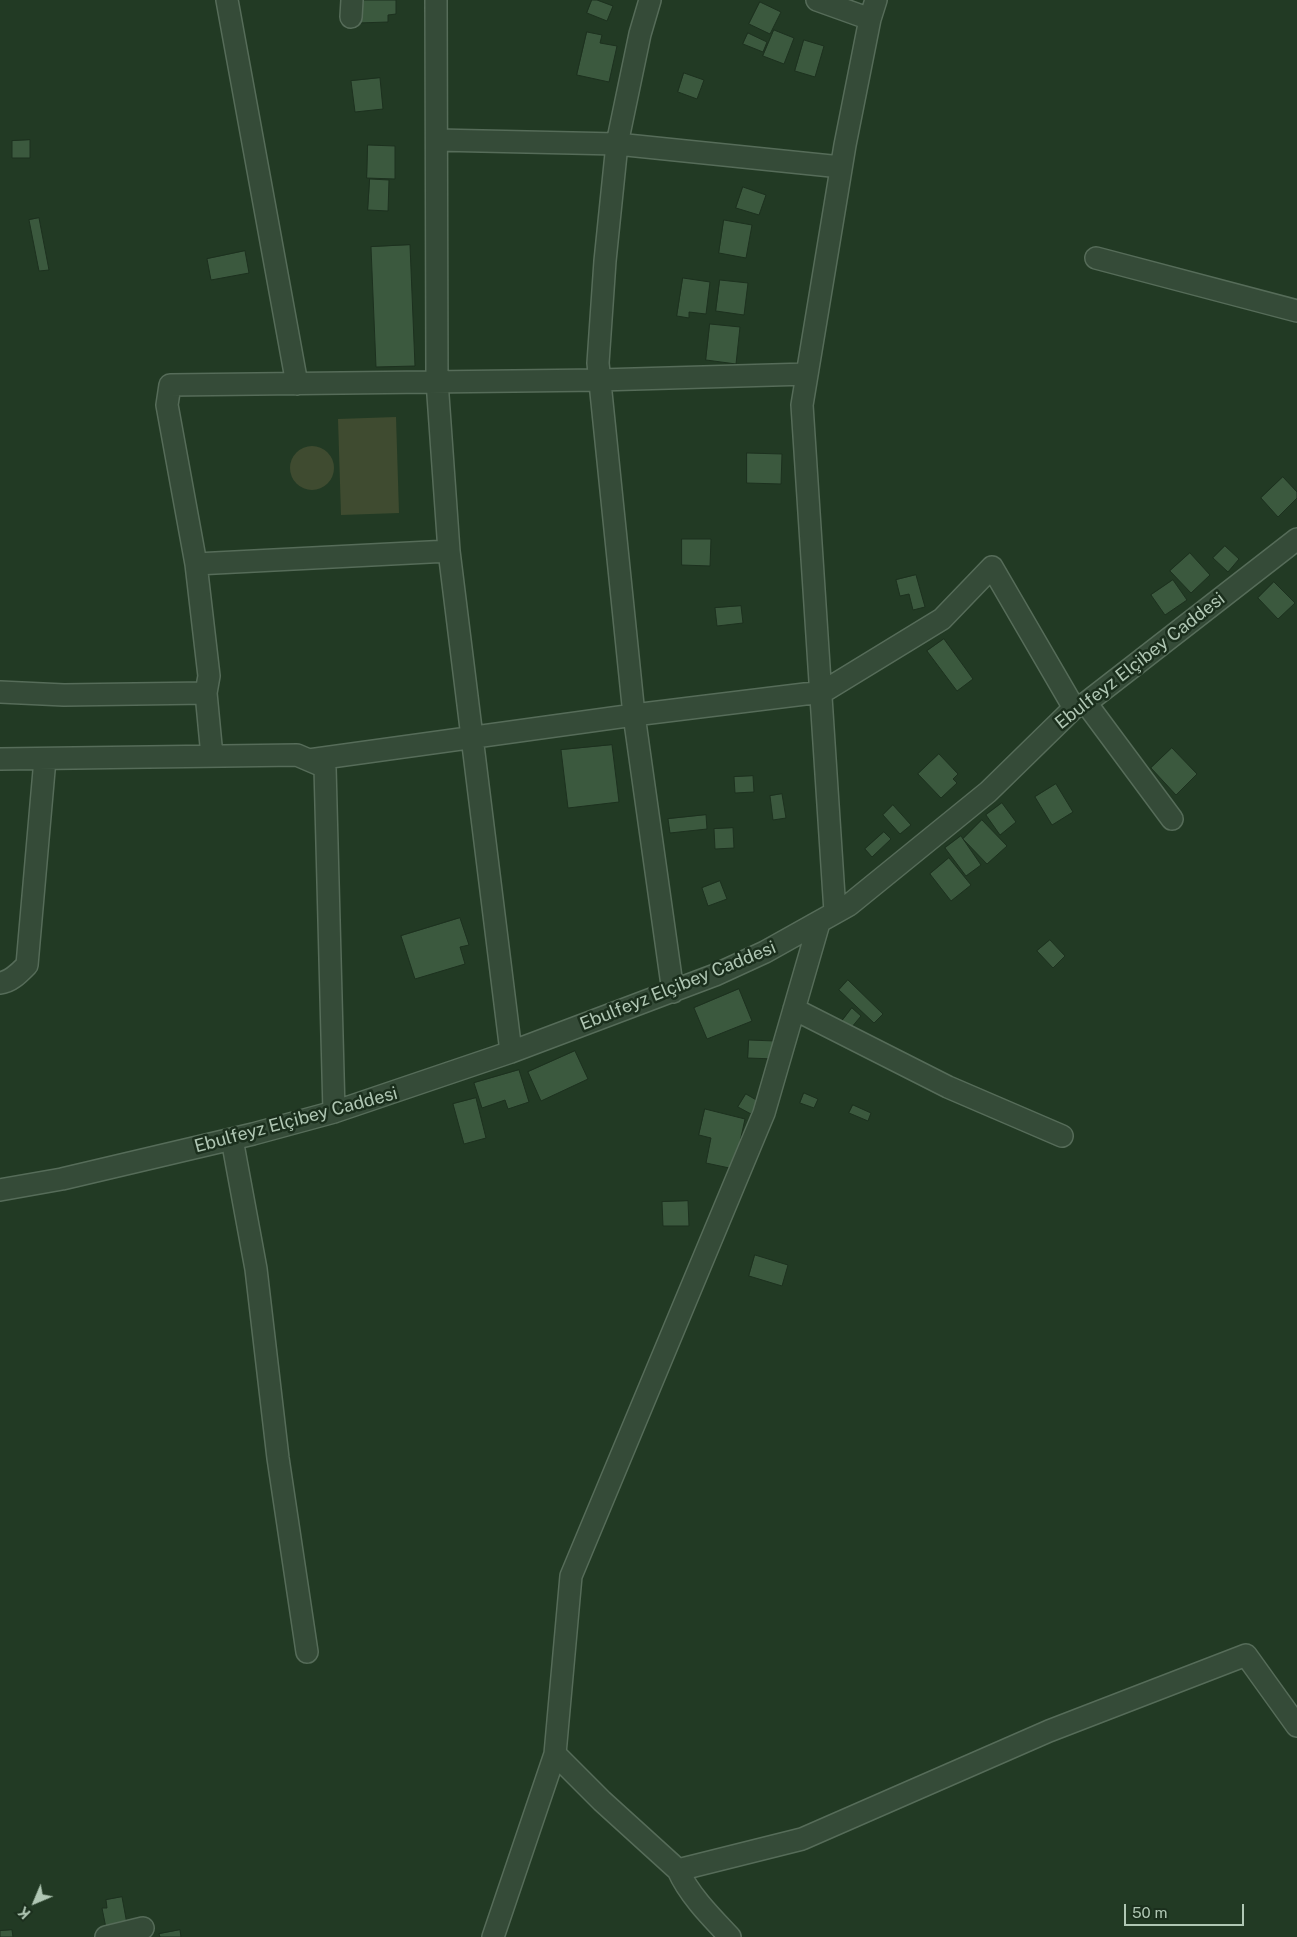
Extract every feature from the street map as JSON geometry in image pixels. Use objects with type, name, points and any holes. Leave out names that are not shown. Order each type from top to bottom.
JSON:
[{"type":"street","points":[[227,0],[297,384]]},
{"type":"street","points":[[436,0],[437,381],[449,551],[511,1052]]},
{"type":"street","points":[[650,0],[640,34],[617,144],[605,261],[598,363],[634,715],[673,992]]},
{"type":"street","points":[[493,1937],[555,1754],[571,1576],[764,1113],[794,1008],[827,917],[821,693],[802,405],[841,168],[873,10],[817,0]]},
{"type":"street","points":[[437,140],[617,144],[841,168]]},
{"type":"street","points":[[1096,258],[1297,311]]},
{"type":"street","points":[[212,756],[206,693],[209,676],[196,564],[167,405],[170,385],[600,380],[807,374]]},
{"type":"street","name":"Ebulfeyz Elçibey Caddesi","points":[[0,1190],[62,1179],[232,1139],[334,1112],[511,1052],[673,992],[765,952],[849,905],[988,792],[1080,706],[1297,539]]},
{"type":"street","points":[[196,564],[449,551]]},
{"type":"street","points":[[309,760],[634,715],[821,693],[942,619],[992,567],[1080,706],[1172,819]]},
{"type":"street","points":[[0,692],[64,695],[206,693]]},
{"type":"street","points":[[0,759],[297,755],[325,767],[334,1112]]},
{"type":"street","points":[[0,983],[4,983],[17,975],[28,965],[45,759]]},
{"type":"street","points":[[794,1008],[948,1086],[1062,1136]]},
{"type":"street","points":[[232,1139],[256,1269],[278,1458],[307,1652]]},
{"type":"street","points":[[678,1870],[802,1839],[1049,1731],[1246,1655],[1297,1726]]},
{"type":"street","points":[[555,1754],[602,1802],[678,1870],[682,1880],[710,1917],[730,1937]]},
{"type":"street","points":[[106,1937],[143,1928]]},
{"type":"green space","points":[[396,417],[399,513],[341,515],[338,419]]},
{"type":"green space","points":[[312,446],[324,450],[330,456],[334,468],[330,480],[324,486],[312,490],[300,486],[294,480],[290,468],[294,456],[300,450]]},
{"type":"building","points":[[357,0],[396,0],[396,14],[388,15],[388,22],[358,23]]},
{"type":"building","points":[[592,0],[613,6],[607,21],[587,13]]},
{"type":"building","points":[[760,2],[781,12],[770,34],[749,24]]},
{"type":"building","points":[[774,30],[794,38],[784,64],[763,56]]},
{"type":"building","points":[[587,32],[602,35],[600,43],[617,46],[609,82],[577,75]]},
{"type":"building","points":[[748,33],[767,42],[763,52],[743,44]]},
{"type":"building","points":[[804,40],[824,46],[815,77],[795,71]]},
{"type":"building","points":[[684,73],[704,80],[697,99],[678,92]]},
{"type":"building","points":[[380,78],[383,109],[355,112],[351,81]]},
{"type":"building","points":[[30,140],[30,158],[12,158],[12,141]]},
{"type":"building","points":[[368,145],[395,146],[395,179],[367,178]]},
{"type":"building","points":[[370,179],[389,180],[388,211],[368,210]]},
{"type":"building","points":[[743,187],[766,195],[759,215],[736,208]]},
{"type":"building","points":[[39,218],[49,270],[39,271],[29,220]]},
{"type":"building","points":[[724,220],[752,225],[746,258],[719,253]]},
{"type":"building","points":[[410,245],[415,366],[376,367],[371,247]]},
{"type":"building","points":[[245,251],[249,273],[211,280],[207,259]]},
{"type":"building","points":[[683,278],[710,282],[706,314],[689,312],[689,318],[677,316]]},
{"type":"building","points":[[720,280],[748,283],[744,315],[716,311]]},
{"type":"building","points":[[710,324],[740,327],[736,364],[706,360]]},
{"type":"building","points":[[747,453],[782,454],[781,484],[747,483]]},
{"type":"building","points":[[1283,477],[1297,492],[1297,498],[1278,517],[1261,498]]},
{"type":"building","points":[[682,539],[711,539],[710,566],[682,565]]},
{"type":"building","points":[[1225,546],[1239,559],[1228,572],[1213,558]]},
{"type":"building","points":[[1190,553],[1210,575],[1191,593],[1170,571]]},
{"type":"building","points":[[916,575],[925,607],[913,610],[909,594],[900,596],[896,580]]},
{"type":"building","points":[[1173,580],[1187,600],[1165,615],[1151,595]]},
{"type":"building","points":[[1274,582],[1295,603],[1278,619],[1258,598]]},
{"type":"building","points":[[741,606],[743,623],[717,626],[715,608]]},
{"type":"building","points":[[944,639],[973,679],[957,691],[927,651]]},
{"type":"building","points":[[612,745],[619,802],[568,808],[561,750]]},
{"type":"building","points":[[1172,748],[1197,774],[1176,795],[1151,768]]},
{"type":"building","points":[[939,754],[958,774],[953,779],[957,783],[941,798],[918,774]]},
{"type":"building","points":[[753,776],[754,792],[735,793],[734,777]]},
{"type":"building","points":[[1056,784],[1073,812],[1052,825],[1035,797]]},
{"type":"building","points":[[782,794],[786,818],[773,820],[770,796]]},
{"type":"building","points":[[1002,803],[1016,822],[1000,835],[986,815]]},
{"type":"building","points":[[893,805],[911,825],[900,834],[883,815]]},
{"type":"building","points":[[706,815],[707,829],[670,833],[668,819]]},
{"type":"building","points":[[982,820],[1007,846],[987,864],[963,839]]},
{"type":"building","points":[[733,828],[734,848],[715,849],[714,829]]},
{"type":"building","points":[[884,832],[891,839],[872,857],[865,849]]},
{"type":"building","points":[[961,836],[981,865],[966,876],[945,848]]},
{"type":"building","points":[[949,858],[971,885],[951,901],[930,874]]},
{"type":"building","points":[[720,881],[727,899],[708,906],[702,888]]},
{"type":"building","points":[[460,918],[469,945],[460,947],[465,964],[415,979],[401,936]]},
{"type":"building","points":[[1050,940],[1065,956],[1053,968],[1037,951]]},
{"type":"building","points":[[848,980],[883,1014],[874,1023],[839,990]]},
{"type":"building","points":[[739,989],[752,1021],[707,1039],[694,1008]]},
{"type":"building","points":[[852,1008],[861,1016],[851,1028],[842,1021]]},
{"type":"building","points":[[749,1040],[775,1041],[775,1059],[748,1058]]},
{"type":"building","points":[[575,1051],[588,1079],[541,1101],[528,1072]]},
{"type":"building","points":[[519,1070],[529,1102],[508,1109],[505,1100],[482,1108],[474,1083]]},
{"type":"building","points":[[804,1093],[818,1099],[814,1108],[800,1103]]},
{"type":"building","points":[[746,1094],[758,1101],[751,1114],[738,1107]]},
{"type":"building","points":[[476,1098],[486,1138],[464,1144],[453,1104]]},
{"type":"building","points":[[853,1105],[871,1113],[868,1121],[849,1113]]},
{"type":"building","points":[[705,1109],[745,1119],[734,1169],[706,1163],[711,1138],[699,1135]]},
{"type":"building","points":[[688,1201],[689,1226],[663,1226],[662,1202]]},
{"type":"building","points":[[755,1255],[788,1265],[782,1286],[749,1276]]},
{"type":"building","points":[[122,1897],[127,1924],[106,1928],[102,1908],[107,1908],[106,1900]]},
{"type":"building","points":[[12,1930],[13,1937],[0,1937],[0,1931]]},
{"type":"building","points":[[180,1930],[181,1937],[160,1937],[159,1934]]}]
